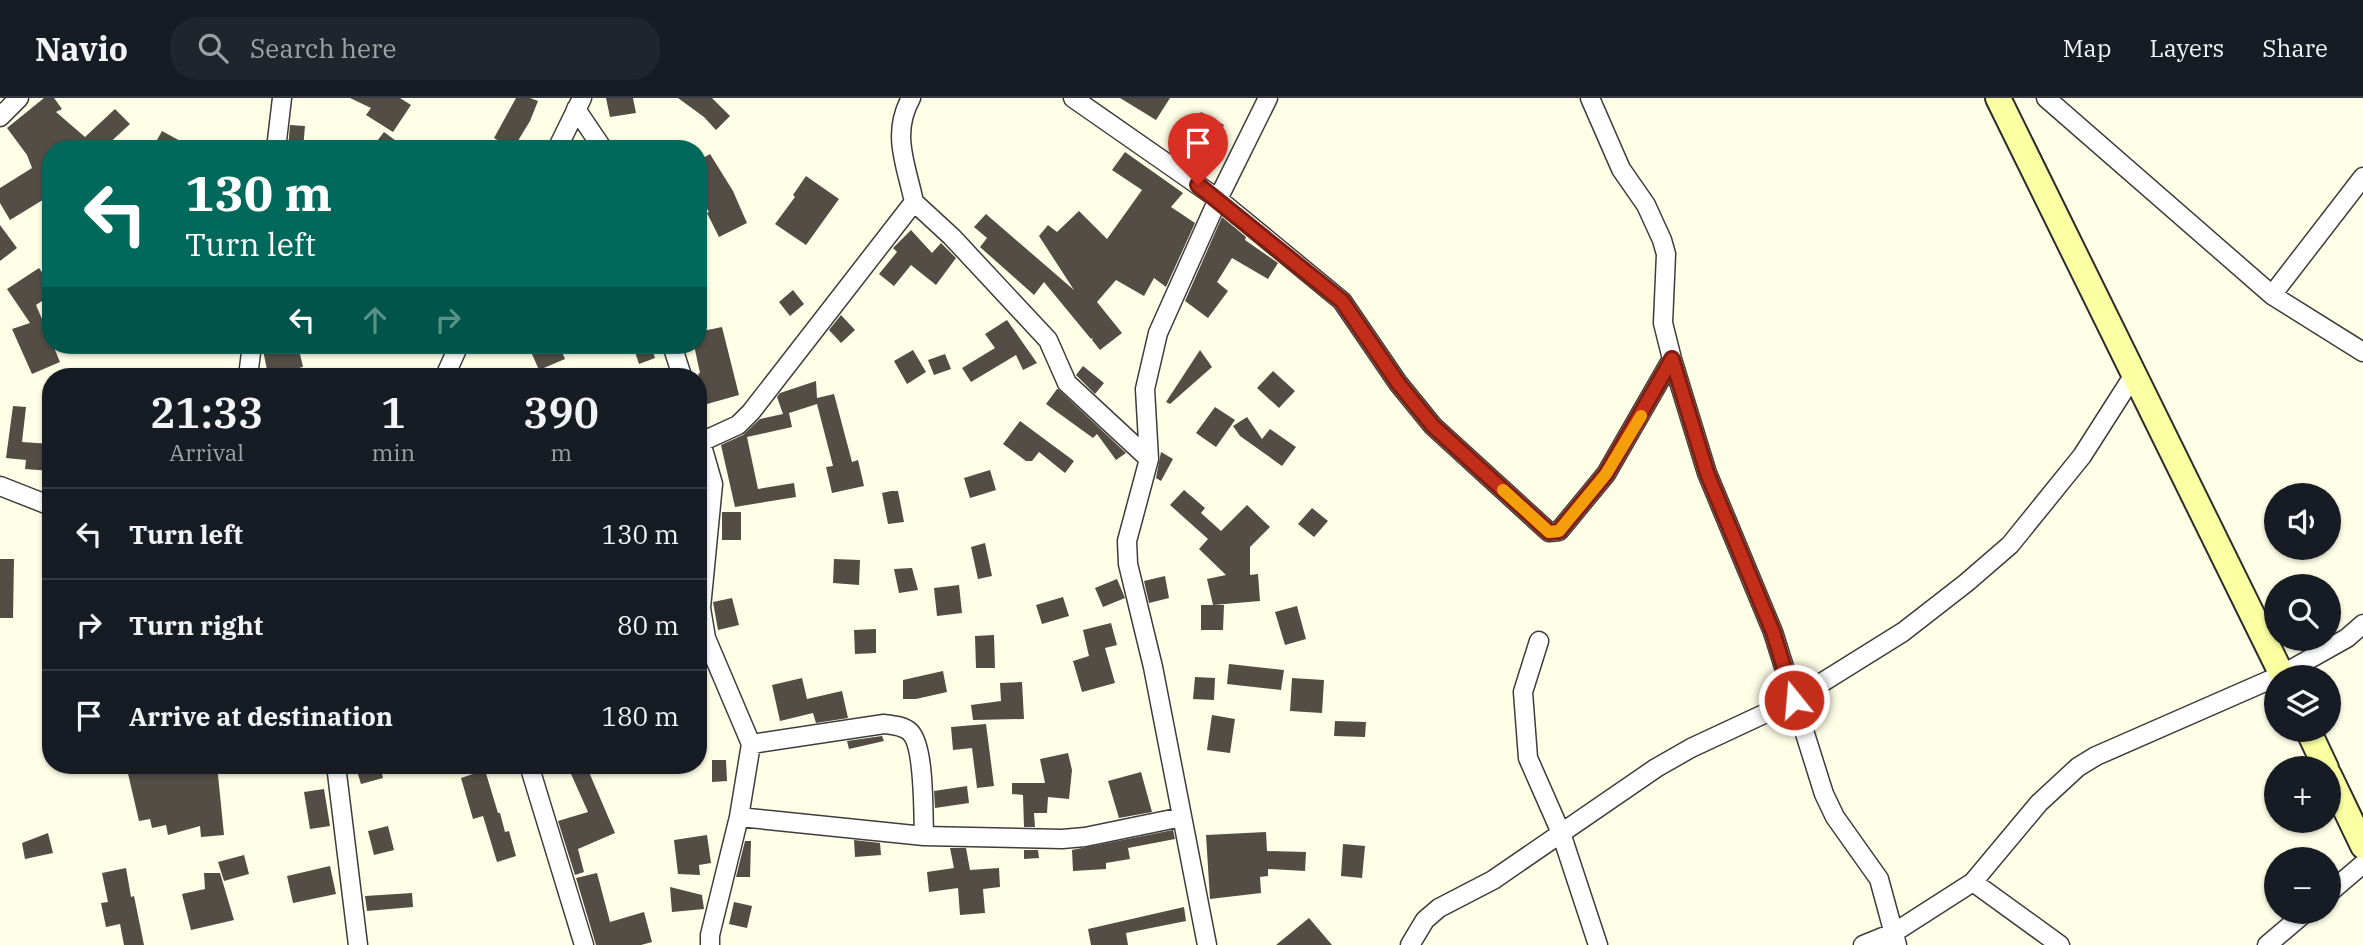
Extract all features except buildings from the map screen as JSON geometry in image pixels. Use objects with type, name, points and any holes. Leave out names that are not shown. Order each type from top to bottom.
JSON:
[{"type":"street","points":[[0,117],[19,98]]},
{"type":"street","points":[[277,140],[282,98]]},
{"type":"street","points":[[911,98],[902,113],[900,137],[914,202],[952,237],[1048,340],[1067,383],[1149,458]]},
{"type":"street","points":[[1073,98],[1218,199],[1342,301],[1398,383],[1433,426],[1549,532],[1559,531],[1606,474],[1672,359]]},
{"type":"street","points":[[1207,945],[1153,667],[1128,564],[1127,541],[1149,458],[1145,389],[1158,333],[1218,199],[1268,98]]},
{"type":"street","points":[[1590,98],[1620,169],[1646,205],[1664,247],[1666,275],[1663,323],[1707,473],[1773,632],[1824,794],[1835,817],[1879,879],[1896,939]]},
{"type":"street","points":[[1998,98],[2277,665]]},
{"type":"street","points":[[2046,98],[2272,295],[2363,352]]},
{"type":"street","points":[[561,140],[579,104]]},
{"type":"street","points":[[579,104],[598,140]]},
{"type":"street","points":[[2272,295],[2363,177]]},
{"type":"street","points":[[707,435],[738,425],[751,412],[914,202]]},
{"type":"street","points":[[1410,945],[1425,920],[1439,908],[1493,880],[1656,768],[1691,748],[1794,700],[1903,632],[1966,583],[2010,545],[2082,456],[2135,373]]},
{"type":"street","points":[[0,486],[42,502]]},
{"type":"street","points":[[2301,665],[2347,638],[2363,624]]},
{"type":"street","points":[[707,640],[751,744],[739,817],[710,935],[710,945]]},
{"type":"street","points":[[1539,641],[1523,692],[1528,758],[1561,833],[1598,945]]},
{"type":"street","points":[[1863,945],[1896,939],[1973,882],[2039,803],[2078,767],[2096,756],[2264,684]]},
{"type":"street","points":[[751,744],[884,724],[899,726],[911,733],[919,750],[924,836]]},
{"type":"street","points":[[337,774],[358,945]]},
{"type":"street","points":[[531,774],[584,945]]},
{"type":"street","points":[[2341,800],[2363,846]]},
{"type":"street","points":[[739,817],[924,836],[1062,839],[1085,837],[1182,817]]},
{"type":"street","points":[[2341,882],[2363,864]]},
{"type":"street","points":[[1973,882],[2060,945]]},
{"type":"street","points":[[2267,945],[2292,924]]},
{"type":"slow traffic","points":[[1503,490],[1549,532],[1559,531],[1606,474],[1641,416]]},
{"type":"route","points":[[1198,185],[1342,301],[1398,383],[1433,426],[1549,532],[1559,531],[1606,474],[1672,359],[1707,473],[1773,632],[1794,700]]}]
